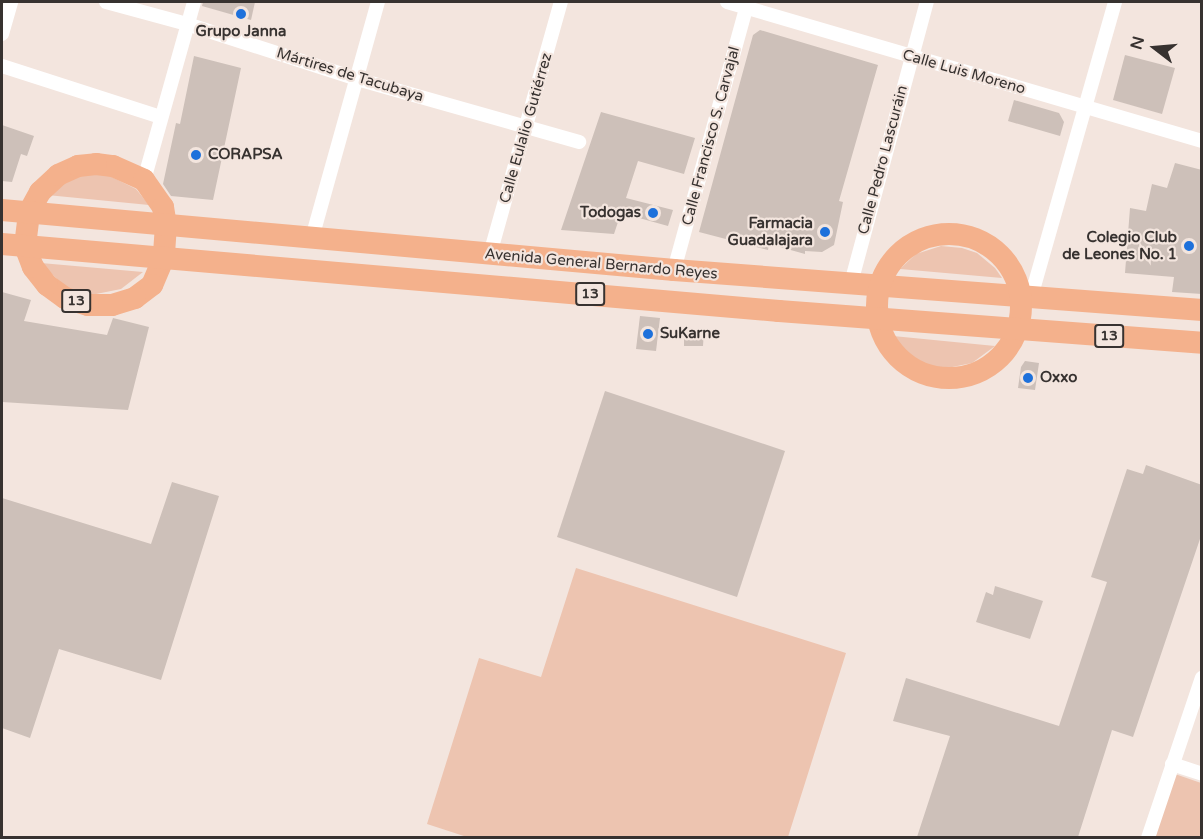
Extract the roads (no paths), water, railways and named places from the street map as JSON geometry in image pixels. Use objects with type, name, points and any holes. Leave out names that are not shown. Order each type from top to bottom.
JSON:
[{"type":"main road","points":[[25,246],[29,212],[40,192],[58,175],[78,166],[113,166],[144,180]]},
{"type":"main road","name":"13","points":[[25,246],[33,267],[47,285],[65,298],[88,305],[112,305],[135,298],[152,285],[164,257],[166,225],[163,207],[144,180]]},
{"type":"main road","name":"Avenida General Bernardo Reyes","points":[[2,210],[674,270],[1202,310]]},
{"type":"main road","points":[[932,236],[963,236],[980,241],[1003,258],[1027,296],[1017,330],[1009,347],[991,365],[973,375],[944,378],[921,373],[898,357],[887,343],[878,318],[880,285],[889,267],[912,244],[932,236]]},
{"type":"main road","name":"Avenida General Bernardo Reyes","points":[[2,244],[1017,330],[1202,343]]},
{"type":"street","points":[[2,34],[10,2]]},
{"type":"street","name":"Mártires de Tacubaya","points":[[106,2],[188,24],[357,79],[579,142]]},
{"type":"street","points":[[144,180],[194,2]]},
{"type":"street","points":[[312,238],[378,2]]},
{"type":"street","name":"Calle Eulalio Gutiérrez","points":[[490,254],[561,2]]},
{"type":"street","name":"Calle Luis Moreno","points":[[727,2],[747,4],[911,57],[1202,141]]},
{"type":"street","name":"Calle Pedro Lascuráin","points":[[851,283],[927,2]]},
{"type":"street","points":[[1027,296],[1115,2]]},
{"type":"street","name":"Calle Francisco S. Carvajal","points":[[674,270],[747,4]]},
{"type":"street","points":[[2,66],[161,117]]},
{"type":"street","points":[[1148,837],[1202,678]]},
{"type":"street","points":[[1172,764],[1202,774]]},
{"type":"place","name":"Grupo Janna","points":[[241,14]]},
{"type":"place","name":"CORAPSA","points":[[196,155]]},
{"type":"place","name":"Todogas","points":[[653,213]]},
{"type":"place","name":"Farmacia Guadalajara","points":[[825,232]]},
{"type":"place","name":"Colegio Club de Leones No. 1","points":[[1189,246]]},
{"type":"place","name":"SuKarne","points":[[648,334]]},
{"type":"place","name":"Oxxo","points":[[1028,378]]}]
